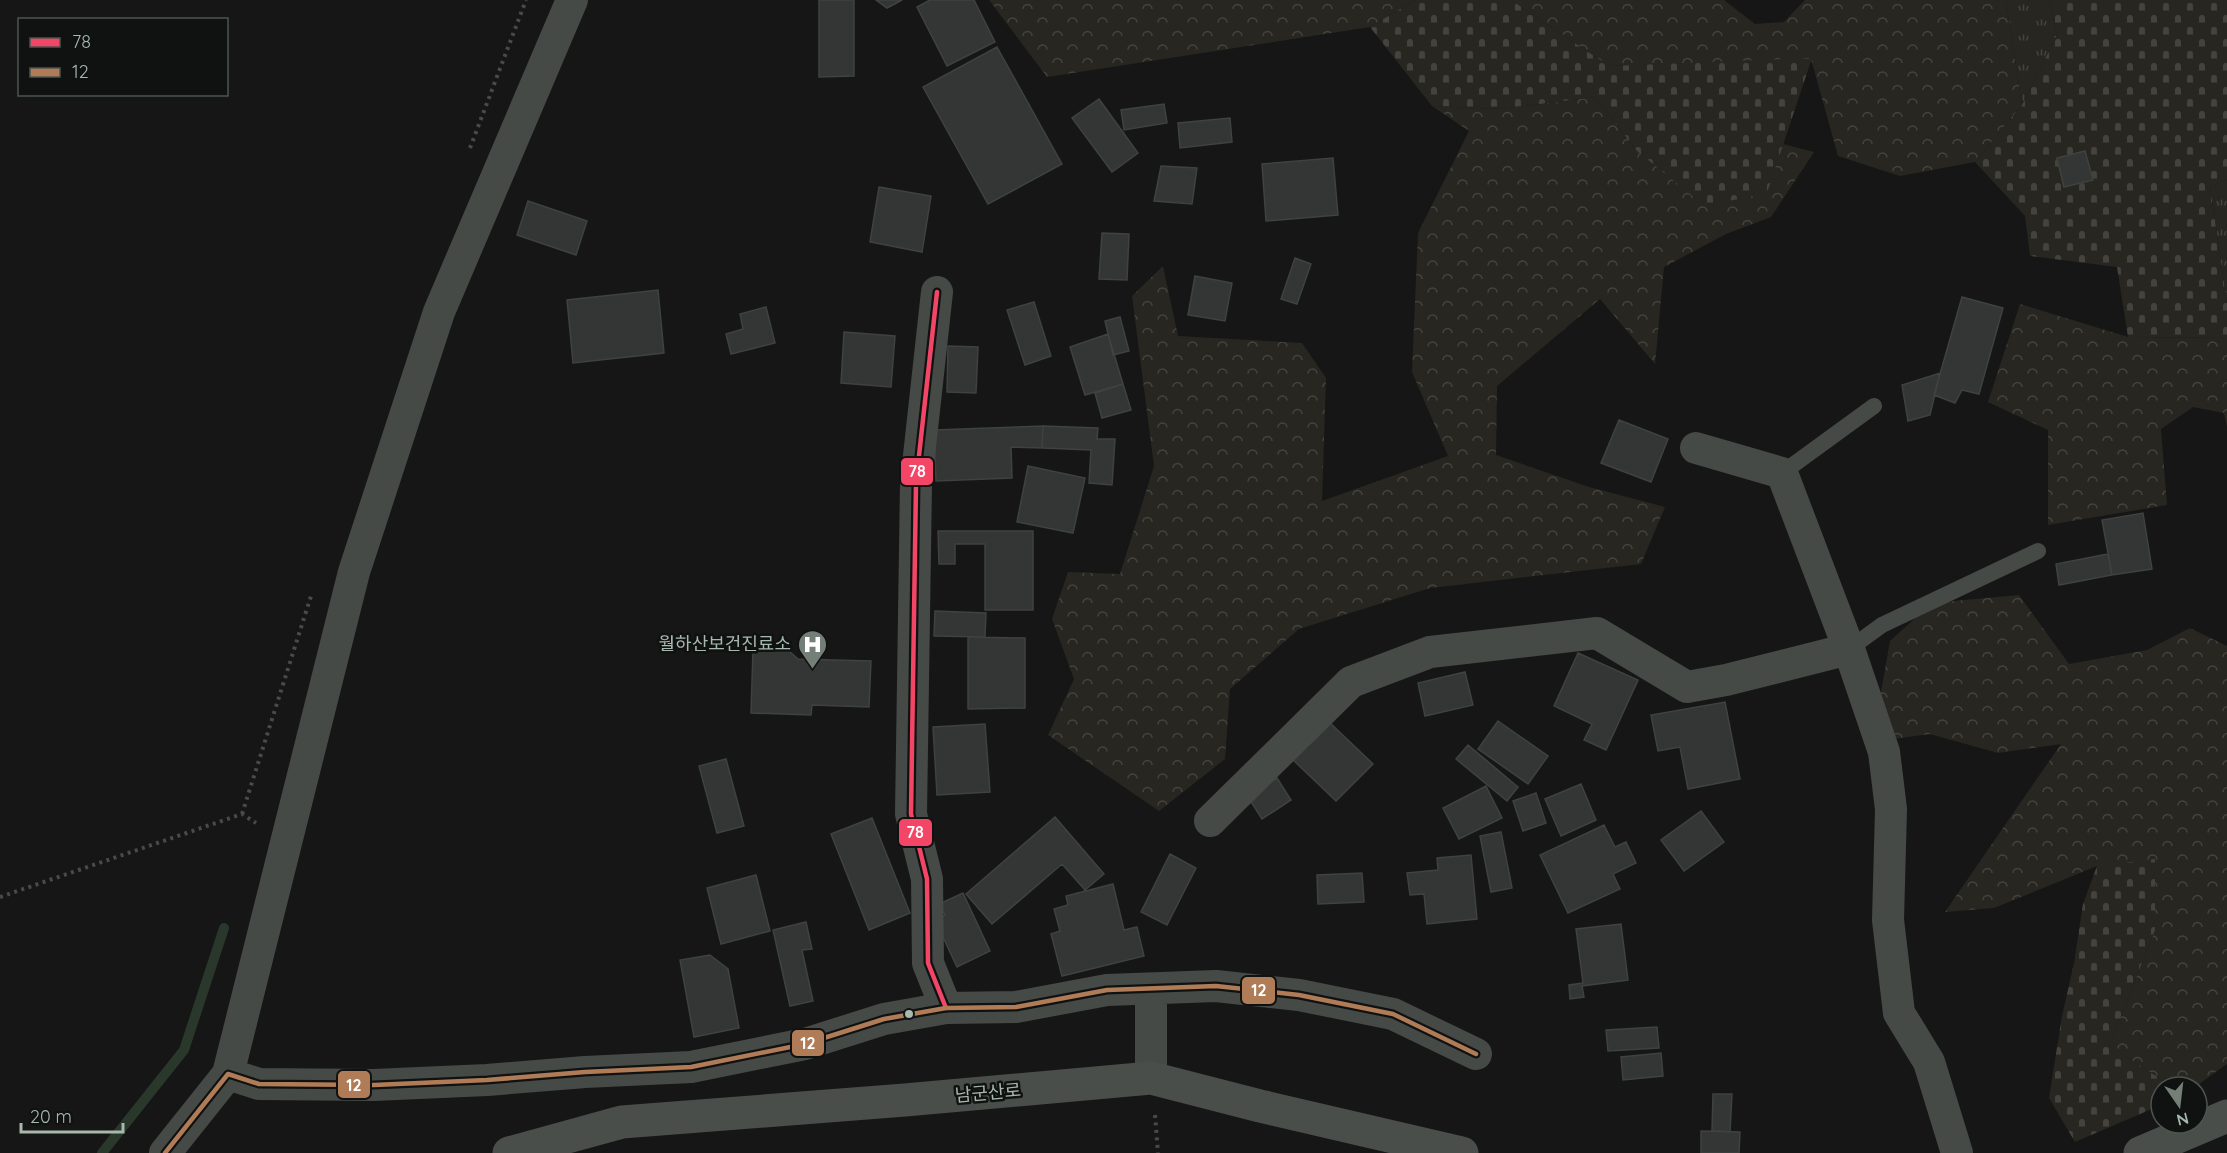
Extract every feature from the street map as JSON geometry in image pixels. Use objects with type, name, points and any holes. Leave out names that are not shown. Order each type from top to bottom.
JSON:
[{"type":"main road","name":"남군산로","points":[[510,1153],[621,1122],[1151,1078],[1462,1153]]},
{"type":"main road","points":[[2140,1153],[2227,1116]]},
{"type":"street","points":[[165,1153],[228,1074],[354,572],[439,312],[572,0]]},
{"type":"street","points":[[937,292],[916,483],[911,814],[927,879],[928,963],[946,1008]]},
{"type":"street","points":[[1696,448],[1782,473],[1849,649],[1884,752],[1891,809],[1888,920],[1899,1013],[1929,1062],[1957,1153]]},
{"type":"street","points":[[1210,821],[1351,682],[1430,652],[1597,633],[1687,687],[1726,680],[1849,649]]},
{"type":"street","points":[[228,1074],[259,1084],[374,1085],[691,1066],[805,1044],[884,1019],[946,1008],[1016,1006],[1107,990],[1216,986],[1299,995],[1394,1014],[1476,1054]]},
{"type":"street","points":[[1151,989],[1151,1078]]},
{"type":"lane","points":[[1782,473],[1874,406]]},
{"type":"lane","points":[[1849,649],[1882,626],[2038,551]]},
{"type":"path","points":[[0,897],[242,814],[285,842]]},
{"type":"green space","points":[[989,0],[1415,0],[1370,27],[1047,77]]},
{"type":"green space","points":[[1415,0],[1511,0],[1609,66],[1812,58],[1767,193],[1705,206],[1637,151],[1595,97],[1501,109],[1432,106],[1370,27]]},
{"type":"green space","points":[[1511,0],[1724,0],[1755,24],[1784,22],[1805,0],[2006,0],[2022,105],[1975,162],[1900,176],[1838,156],[1811,59],[1609,66]]},
{"type":"green space","points":[[2006,0],[2049,0],[2057,35],[2022,105]]},
{"type":"green space","points":[[2049,0],[2227,0],[2227,181],[2210,187],[2227,303],[2227,338],[2128,337],[2117,267],[2030,256],[2025,216],[1975,162],[2022,105],[2057,35]]},
{"type":"green space","points":[[1595,97],[1637,151],[1767,192],[1783,144],[1814,152],[1771,217],[1726,234],[1664,267],[1655,364],[1600,299],[1497,386],[1496,455],[1589,487],[1665,507],[1641,564],[1430,588],[1299,629],[1230,689],[1225,759],[1159,811],[1048,735],[1074,679],[1052,619],[1068,572],[1120,574],[1154,466],[1132,296],[1163,266],[1178,336],[1302,343],[1326,378],[1322,501],[1448,456],[1412,372],[1418,233],[1469,131],[1432,106],[1501,109]]},
{"type":"green space","points":[[2227,181],[2227,303],[2210,187]]},
{"type":"green space","points":[[2020,304],[2128,337],[2227,338],[2227,427],[2224,413],[2193,407],[2161,429],[2167,505],[2048,525],[2048,430],[1988,402]]},
{"type":"green space","points":[[2019,595],[2069,664],[2147,650],[2190,628],[2227,646],[2227,1064],[2209,1077],[2209,1075],[2154,1075],[2109,1046],[2155,930],[2097,866],[1994,908],[1945,912],[2061,744],[1998,753],[1930,734],[1893,739],[1878,709],[1890,641],[1932,603]]},
{"type":"green space","points":[[2155,859],[2155,930],[2109,1046],[2154,1075],[2149,1075],[2149,1110],[2075,1142],[2049,1098],[2083,904],[2097,866]]},
{"type":"building","points":[[819,0],[854,0],[854,76],[819,77]]},
{"type":"building","points":[[876,0],[902,0],[887,8]]},
{"type":"building","points":[[930,0],[974,0],[995,42],[947,66],[917,7]]},
{"type":"building","points":[[997,47],[1062,164],[988,204],[923,87]]},
{"type":"building","points":[[1099,99],[1138,153],[1112,172],[1072,118]]},
{"type":"building","points":[[1164,104],[1167,123],[1124,130],[1121,110]]},
{"type":"building","points":[[1230,118],[1232,142],[1180,148],[1178,123]]},
{"type":"building","points":[[2085,151],[2093,180],[2064,187],[2057,158]]},
{"type":"building","points":[[1333,158],[1338,215],[1266,221],[1262,164]]},
{"type":"building","points":[[1161,166],[1197,168],[1192,204],[1154,201]]},
{"type":"building","points":[[879,187],[931,196],[922,252],[870,242]]},
{"type":"building","points":[[528,201],[587,221],[576,255],[517,235]]},
{"type":"building","points":[[1102,233],[1129,234],[1127,280],[1099,279]]},
{"type":"building","points":[[1295,258],[1311,264],[1297,304],[1281,299]]},
{"type":"building","points":[[1195,276],[1232,283],[1225,321],[1188,315]]},
{"type":"building","points":[[658,290],[664,353],[573,363],[567,300]]},
{"type":"building","points":[[1962,297],[2003,308],[1979,394],[1962,390],[1955,403],[1934,395]]},
{"type":"building","points":[[1034,302],[1051,356],[1025,365],[1007,310]]},
{"type":"building","points":[[766,307],[775,343],[731,354],[726,334],[743,329],[740,314]]},
{"type":"building","points":[[1120,317],[1129,351],[1113,355],[1105,321]]},
{"type":"building","points":[[844,332],[895,336],[891,387],[841,383]]},
{"type":"building","points":[[1108,334],[1123,384],[1085,395],[1070,347]]},
{"type":"building","points":[[948,346],[978,347],[976,393],[947,392]]},
{"type":"building","points":[[1940,373],[1930,415],[1908,421],[1902,385]]},
{"type":"building","points":[[1123,384],[1131,410],[1102,418],[1095,393]]},
{"type":"building","points":[[1619,420],[1668,439],[1651,482],[1601,463]]},
{"type":"building","points":[[1043,426],[1042,448],[1011,447],[1012,478],[936,481],[934,430]]},
{"type":"building","points":[[1043,426],[1098,428],[1097,439],[1115,439],[1112,485],[1089,483],[1091,450],[1042,448]]},
{"type":"building","points":[[1028,466],[1085,478],[1073,533],[1017,522]]},
{"type":"building","points":[[2143,513],[2152,569],[2112,575],[2102,520]]},
{"type":"building","points":[[938,531],[1033,531],[1033,610],[985,610],[985,544],[955,544],[955,564],[939,564]]},
{"type":"building","points":[[2108,554],[2112,575],[2059,585],[2056,564]]},
{"type":"building","points":[[935,611],[986,613],[985,637],[934,636]]},
{"type":"building","points":[[968,637],[1025,638],[1025,708],[968,709]]},
{"type":"building","points":[[753,650],[789,651],[798,659],[871,661],[869,707],[812,705],[811,715],[751,713]]},
{"type":"building","points":[[1578,653],[1638,680],[1606,750],[1584,740],[1592,724],[1554,706]]},
{"type":"building","points":[[1465,672],[1473,705],[1425,716],[1418,683]]},
{"type":"building","points":[[1725,702],[1740,779],[1688,789],[1680,747],[1658,751],[1651,715]]},
{"type":"building","points":[[1327,720],[1373,764],[1336,801],[1290,757]]},
{"type":"building","points":[[1498,721],[1548,756],[1528,784],[1478,749]]},
{"type":"building","points":[[985,724],[990,792],[937,795],[933,727]]},
{"type":"building","points":[[1468,745],[1518,787],[1507,801],[1456,759]]},
{"type":"building","points":[[726,759],[744,826],[717,833],[699,766]]},
{"type":"building","points":[[1277,778],[1291,800],[1262,819],[1248,797]]},
{"type":"building","points":[[1581,784],[1596,820],[1561,836],[1545,799]]},
{"type":"building","points":[[1486,786],[1502,818],[1459,839],[1443,808]]},
{"type":"building","points":[[1536,793],[1546,823],[1523,831],[1513,801]]},
{"type":"building","points":[[1701,811],[1724,842],[1684,871],[1661,840]]},
{"type":"building","points":[[1055,817],[1104,874],[1085,890],[1062,864],[992,924],[966,894]]},
{"type":"building","points":[[872,818],[910,913],[869,930],[831,834]]},
{"type":"building","points":[[1604,825],[1615,847],[1626,842],[1636,863],[1613,874],[1620,889],[1568,913],[1540,855]]},
{"type":"building","points":[[1501,832],[1512,888],[1491,892],[1480,836]]},
{"type":"building","points":[[1170,854],[1196,868],[1167,925],[1141,912]]},
{"type":"building","points":[[1471,855],[1477,919],[1427,924],[1424,894],[1410,895],[1407,873],[1438,870],[1437,858]]},
{"type":"building","points":[[1362,873],[1364,902],[1318,904],[1317,875]]},
{"type":"building","points":[[756,875],[770,931],[721,944],[707,888]]},
{"type":"building","points":[[1113,884],[1124,930],[1137,927],[1144,956],[1062,976],[1051,934],[1060,931],[1054,909],[1068,905],[1066,896]]},
{"type":"building","points":[[963,893],[990,951],[957,967],[935,920],[945,915],[939,904]]},
{"type":"building","points":[[806,922],[812,949],[802,950],[813,1001],[790,1006],[773,930]]},
{"type":"building","points":[[1621,924],[1628,980],[1582,986],[1584,997],[1570,999],[1569,985],[1583,983],[1576,929]]},
{"type":"building","points":[[710,955],[728,969],[739,1028],[694,1037],[680,960]]},
{"type":"building","points":[[1657,1027],[1659,1048],[1608,1051],[1606,1030]]},
{"type":"building","points":[[1661,1053],[1663,1076],[1623,1080],[1621,1057]]},
{"type":"building","points":[[1713,1094],[1732,1094],[1730,1132],[1712,1131]]},
{"type":"building","points":[[1701,1131],[1740,1132],[1739,1153],[1701,1153]]},
{"type":"waterway","points":[[102,1153],[184,1050],[224,928]]},
{"type":"transit line","name":"78","points":[[937,292],[916,483],[911,814],[927,879],[928,963],[946,1008]]},
{"type":"transit line","name":"12","points":[[165,1153],[228,1074],[259,1084],[374,1085],[691,1067],[805,1044],[884,1019],[946,1008],[1016,1007],[1107,990],[1216,986],[1299,995],[1393,1014],[1476,1054]]},
{"type":"place","name":"월하산보건진료소","points":[[812,670]]}]
